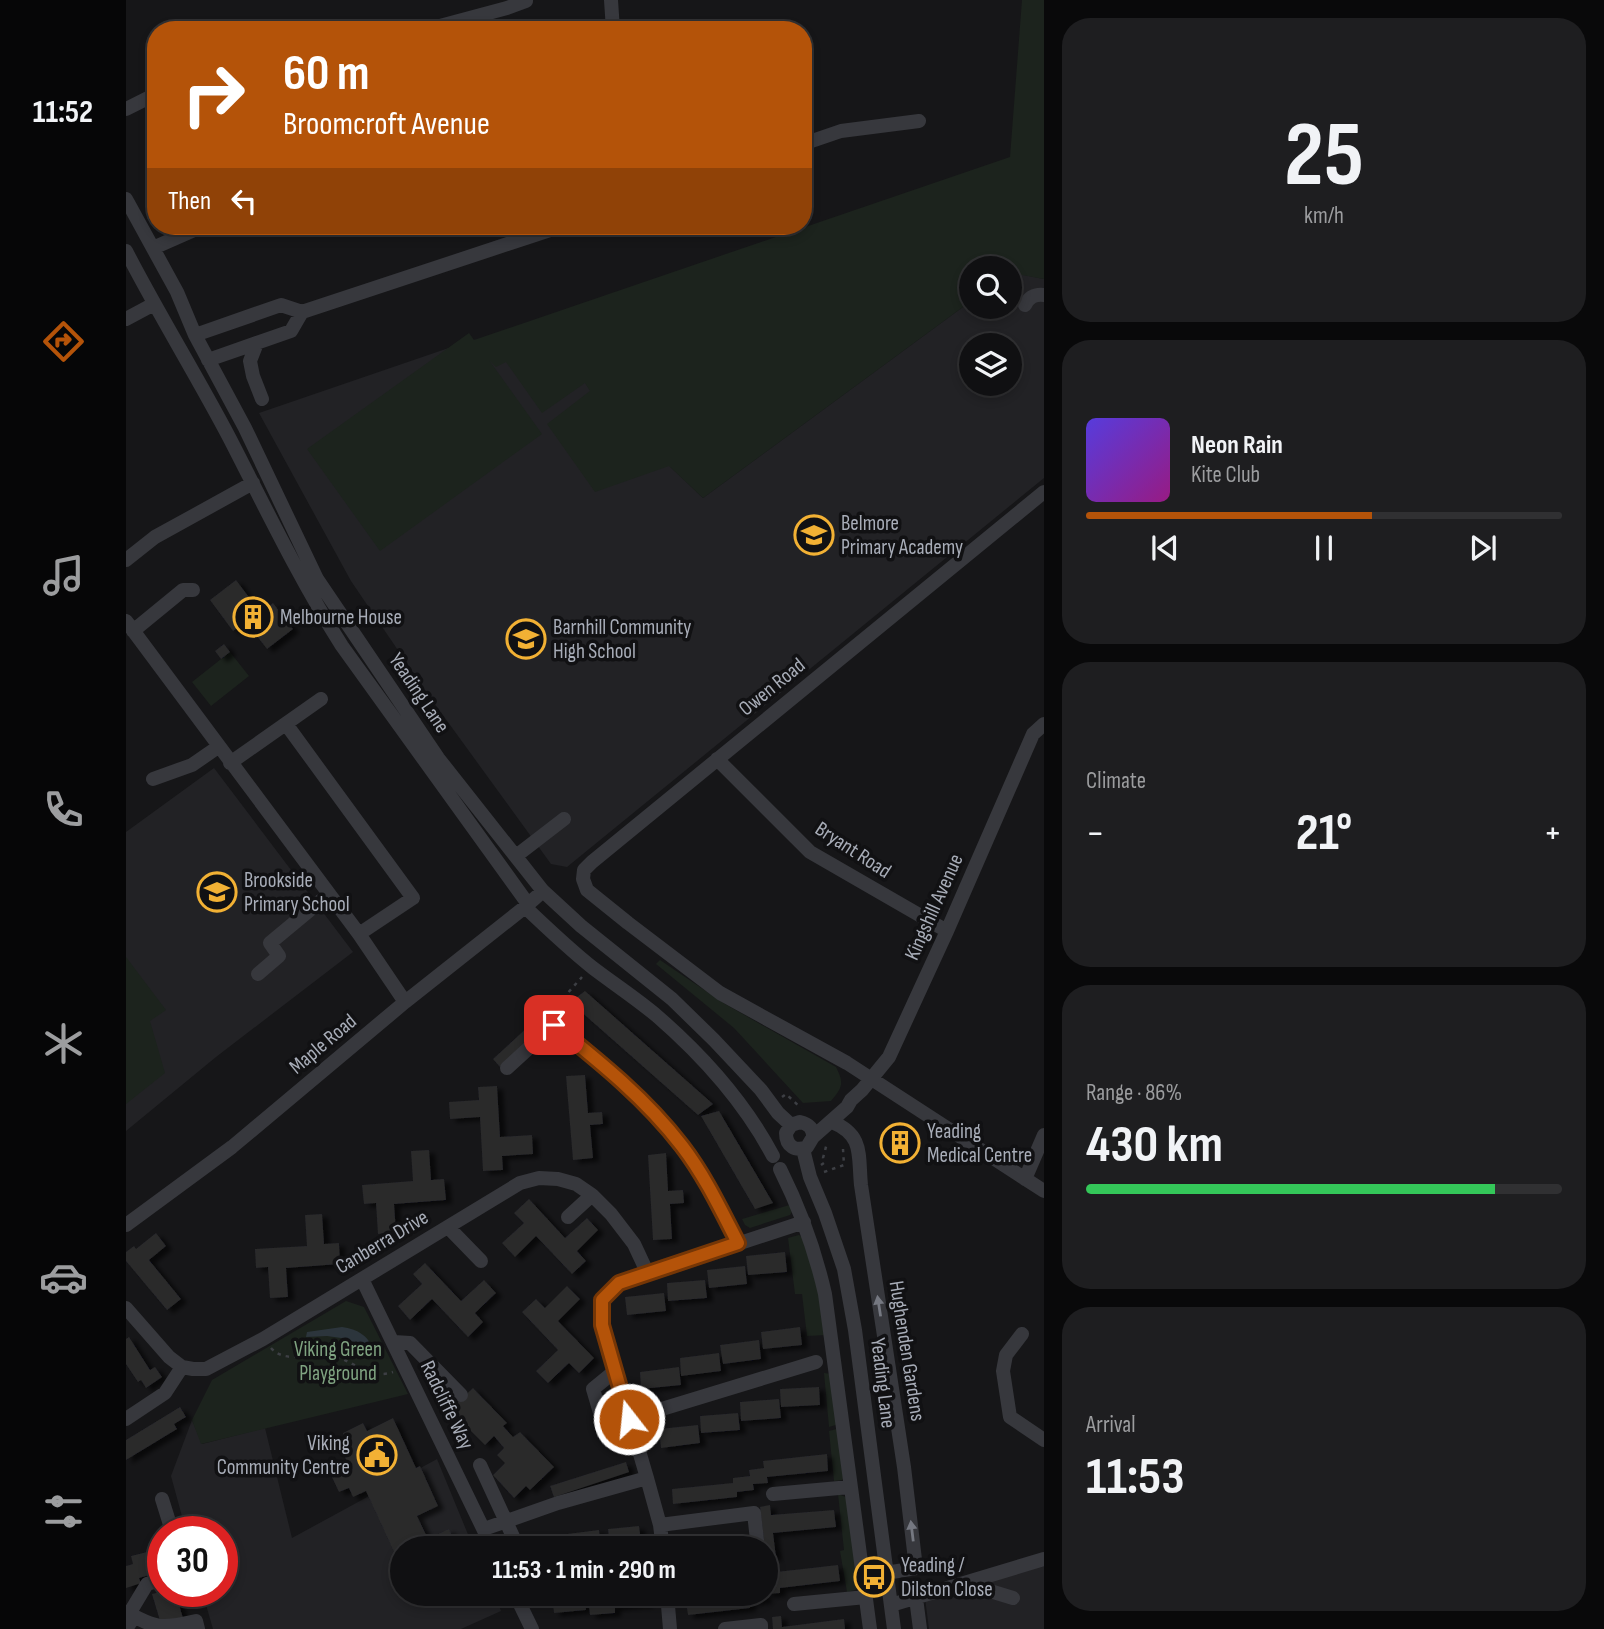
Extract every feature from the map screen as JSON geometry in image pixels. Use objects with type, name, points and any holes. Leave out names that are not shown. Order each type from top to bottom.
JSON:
[{"type":"street","points":[[611,0],[612,21]]},
{"type":"street","points":[[459,21],[526,1]]},
{"type":"street","points":[[126,109],[147,98]]},
{"type":"street","points":[[812,141],[841,131],[919,121]]},
{"type":"street","name":"Yeading Lane","points":[[126,199],[177,292],[195,335],[245,428],[317,579],[438,758],[543,891],[581,926],[671,999],[743,1070],[791,1125],[786,1133],[787,1142],[794,1148],[803,1149],[810,1177],[844,1269],[855,1330],[894,1629]]},
{"type":"street","points":[[153,248],[183,235]]},
{"type":"street","points":[[195,335],[281,305],[302,312],[535,235]]},
{"type":"street","points":[[126,251],[321,614],[526,906],[559,940],[656,1016],[693,1050],[726,1085],[776,1162],[804,1222],[817,1259],[825,1294],[870,1629]]},
{"type":"street","points":[[1024,305],[1028,298],[1044,295]]},
{"type":"street","points":[[126,319],[154,304]]},
{"type":"street","points":[[186,359],[257,343],[291,331],[302,312]]},
{"type":"street","points":[[257,343],[250,361],[262,399]]},
{"type":"street","points":[[126,560],[155,537],[253,483]]},
{"type":"street","name":"Owen Road","points":[[872,1079],[720,993],[587,890],[583,879],[584,870],[1044,492]]},
{"type":"street","points":[[194,590],[183,590],[130,626],[359,934],[405,1002]]},
{"type":"street","points":[[230,763],[321,699]]},
{"type":"street","points":[[286,724],[412,898],[359,934]]},
{"type":"street","name":"Kingshill Avenue","points":[[809,1125],[832,1122],[889,1057],[1033,734],[1044,724]]},
{"type":"street","points":[[153,779],[192,765],[218,747]]},
{"type":"street","name":"Bryant Road","points":[[717,759],[810,852],[947,931]]},
{"type":"street","points":[[516,856],[564,819]]},
{"type":"street","name":"Maple Road","points":[[126,1225],[232,1147],[543,891]]},
{"type":"street","points":[[258,974],[279,956],[270,943],[328,894]]},
{"type":"street","points":[[507,1068],[554,1025],[608,1069],[657,1115],[702,1175],[738,1243]]},
{"type":"street","points":[[726,1085],[743,1070]]},
{"type":"street","points":[[872,1079],[1044,1191]]},
{"type":"street","name":"Kingshill Avenue","points":[[809,1125],[844,1101],[851,1100]]},
{"type":"street","points":[[791,1125],[800,1122],[809,1125],[810,1144],[803,1149]]},
{"type":"street","points":[[832,1122],[852,1135]]},
{"type":"street","name":"Hughenden Gardens","points":[[852,1135],[857,1143],[916,1568],[886,1573]]},
{"type":"street","points":[[1025,1179],[1044,1135]]},
{"type":"street","name":"Canberra Drive","points":[[182,1367],[206,1369],[263,1339],[520,1183],[540,1178],[576,1184],[592,1195],[634,1244],[648,1274]]},
{"type":"street","points":[[568,1217],[592,1195]]},
{"type":"street","points":[[661,1536],[602,1325],[602,1300],[619,1283],[804,1222]]},
{"type":"street","points":[[448,1227],[481,1261]]},
{"type":"street","name":"Radcliffe Way","points":[[362,1279],[487,1536]]},
{"type":"street","points":[[126,1308],[169,1357],[182,1367],[165,1393],[126,1419]]},
{"type":"street","points":[[1021,1334],[1006,1354],[1003,1371],[1010,1417],[1044,1440]]},
{"type":"street","points":[[394,1342],[410,1343],[461,1395]]},
{"type":"street","points":[[629,1419],[816,1362]]},
{"type":"street","points":[[608,1440],[593,1389],[615,1371]]},
{"type":"street","points":[[480,1465],[513,1536]]},
{"type":"street","points":[[484,1530],[558,1503],[647,1478]]},
{"type":"street","points":[[773,1494],[850,1487]]},
{"type":"street","points":[[162,1499],[167,1516]]},
{"type":"street","points":[[660,1525],[754,1513],[757,1536]]},
{"type":"street","points":[[860,1556],[883,1553]]},
{"type":"street","points":[[891,1605],[1044,1559]]},
{"type":"street","points":[[964,1583],[1013,1598]]},
{"type":"street","points":[[147,1584],[129,1618],[165,1628],[196,1621],[198,1629]]},
{"type":"street","points":[[793,1604],[866,1597]]},
{"type":"street","points":[[916,1598],[920,1629]]},
{"type":"street","points":[[521,1606],[532,1629]]},
{"type":"street","points":[[668,1606],[670,1629]]},
{"type":"street","points":[[725,1629],[761,1625],[761,1629]]},
{"type":"path","points":[[554,1025],[557,1005],[591,966]]},
{"type":"path","points":[[782,1097],[786,1094],[809,1125]]},
{"type":"path","points":[[785,1101],[790,1099]]},
{"type":"path","points":[[824,1172],[844,1165],[842,1151],[852,1135]]},
{"type":"path","points":[[263,1339],[276,1354],[294,1357],[334,1355],[374,1374],[390,1374],[405,1365]]},
{"type":"shaded area","points":[[1022,274],[1044,279],[1044,478],[567,867],[551,864],[429,696],[351,581],[259,413],[472,340],[553,334],[590,390],[703,498],[959,310],[959,319],[1022,319]]},
{"type":"shaded area","name":"Brookside Primary School","points":[[214,768],[353,952],[216,1057],[126,1131],[126,832]]},
{"type":"shaded area","points":[[342,1327],[362,1334],[372,1347],[373,1353],[366,1354],[341,1338],[306,1337],[307,1332]]},
{"type":"shaded area","points":[[192,1420],[202,1444],[265,1428],[292,1538],[437,1459],[469,1536],[390,1536],[390,1606],[499,1606],[501,1611],[461,1629],[213,1629],[207,1607],[238,1607],[238,1516],[182,1516],[171,1476]]},
{"type":"shaded area","points":[[1044,1563],[1044,1629],[929,1629],[925,1598]]},
{"type":"green space","points":[[1022,0],[1044,0],[1044,279],[1022,275],[1022,256],[959,256],[959,310],[703,498],[669,466],[595,492],[547,424],[590,391],[585,383],[542,413],[506,362],[496,367],[489,360],[542,434],[380,551],[307,449],[469,333],[474,340],[782,235],[812,235],[812,225],[1010,157]]},
{"type":"green space","points":[[230,652],[249,676],[211,706],[192,682]]},
{"type":"green space","points":[[126,957],[166,1010],[150,1021],[165,1073],[126,1104]]},
{"type":"green space","points":[[660,960],[725,1004],[836,1067],[841,1085],[831,1101],[803,1103],[734,1028],[656,964]]},
{"type":"green space","points":[[793,1204],[790,1215],[750,1228],[742,1219]]},
{"type":"green space","points":[[799,1235],[808,1241],[827,1335],[807,1336],[802,1294],[795,1294],[788,1238]]},
{"type":"green space","name":"Viking Green Playground","points":[[346,1301],[364,1307],[408,1394],[201,1444],[192,1420],[212,1380]]},
{"type":"green space","points":[[824,1373],[832,1374],[839,1424],[829,1427]]},
{"type":"green space","points":[[844,1427],[845,1477],[834,1481],[829,1431]]},
{"type":"green space","points":[[838,1494],[848,1498],[859,1586],[847,1592],[840,1551],[844,1550]]},
{"type":"building","name":"Melbourne House","points":[[236,580],[261,613],[273,603],[293,629],[267,649],[246,622],[233,631],[210,600]]},
{"type":"building","points":[[224,644],[230,652],[221,659],[215,651]]},
{"type":"building","points":[[585,991],[713,1104],[698,1115],[570,1002]]},
{"type":"building","points":[[545,1011],[552,1019],[500,1067],[493,1059]]},
{"type":"building","points":[[585,1075],[588,1113],[602,1112],[603,1124],[590,1125],[593,1158],[573,1160],[566,1076]]},
{"type":"building","points":[[497,1086],[500,1137],[532,1135],[533,1154],[502,1156],[503,1170],[483,1171],[480,1117],[450,1119],[449,1102],[479,1100],[478,1087]]},
{"type":"building","points":[[719,1111],[773,1203],[755,1209],[701,1116]]},
{"type":"building","name":"Yeading Medical Centre","points":[[901,1127],[915,1139],[895,1163],[883,1153],[887,1148],[885,1146]]},
{"type":"building","points":[[429,1150],[431,1180],[444,1179],[446,1200],[394,1204],[396,1232],[378,1234],[376,1203],[364,1204],[362,1185],[413,1181],[411,1151]]},
{"type":"building","points":[[666,1153],[668,1191],[683,1190],[684,1203],[670,1204],[672,1239],[653,1240],[648,1155]]},
{"type":"building","points":[[529,1199],[565,1238],[587,1218],[598,1230],[577,1251],[586,1261],[572,1274],[536,1236],[515,1257],[502,1243],[524,1223],[514,1213]]},
{"type":"building","points":[[322,1214],[324,1244],[339,1243],[340,1264],[286,1268],[288,1297],[270,1298],[268,1267],[256,1268],[255,1249],[307,1246],[305,1215]]},
{"type":"building","points":[[156,1233],[166,1246],[149,1260],[181,1299],[167,1310],[126,1261],[126,1252],[134,1246],[136,1249]]},
{"type":"building","points":[[785,1252],[787,1272],[748,1275],[746,1256]]},
{"type":"building","points":[[425,1263],[461,1301],[484,1280],[496,1293],[475,1313],[483,1322],[468,1337],[432,1299],[410,1320],[398,1306],[422,1284],[413,1274]]},
{"type":"building","points":[[745,1266],[747,1284],[709,1288],[707,1270]]},
{"type":"building","points":[[705,1280],[707,1298],[668,1301],[667,1283]]},
{"type":"building","points":[[567,1286],[580,1299],[558,1321],[594,1358],[579,1373],[569,1363],[548,1383],[536,1371],[558,1350],[522,1312],[536,1299],[545,1308]]},
{"type":"building","points":[[664,1293],[666,1311],[627,1315],[625,1297]]},
{"type":"building","points":[[800,1327],[802,1345],[763,1349],[761,1332]]},
{"type":"building","points":[[129,1337],[150,1370],[155,1367],[162,1377],[146,1388],[141,1380],[138,1382],[126,1364],[126,1339]]},
{"type":"building","points":[[759,1340],[761,1359],[723,1364],[720,1345]]},
{"type":"building","points":[[719,1353],[721,1371],[681,1376],[680,1358]]},
{"type":"building","points":[[679,1367],[681,1385],[641,1389],[640,1372]]},
{"type":"building","points":[[819,1387],[820,1405],[781,1407],[780,1389]]},
{"type":"building","points":[[473,1388],[507,1423],[503,1426],[513,1437],[520,1432],[554,1467],[530,1490],[526,1486],[514,1498],[493,1475],[505,1463],[497,1455],[504,1448],[494,1436],[485,1445],[450,1410]]},
{"type":"building","points":[[779,1399],[781,1418],[741,1421],[740,1402]]},
{"type":"building","points":[[180,1407],[186,1417],[174,1424],[177,1429],[126,1460],[126,1440]]},
{"type":"building","points":[[738,1413],[740,1430],[701,1433],[700,1416]]},
{"type":"building","points":[[393,1418],[416,1468],[420,1466],[438,1506],[417,1516],[427,1536],[390,1536],[390,1543],[366,1491],[353,1497],[349,1488],[339,1492],[331,1475],[349,1466],[339,1444],[346,1441],[343,1433],[363,1423],[367,1431]]},
{"type":"building","points":[[698,1425],[700,1443],[661,1448],[659,1429]]},
{"type":"building","points":[[827,1454],[828,1471],[767,1477],[768,1483],[753,1484],[754,1490],[737,1492],[737,1497],[673,1504],[672,1489],[733,1483],[733,1478],[750,1476],[749,1470],[764,1468],[763,1461]]},
{"type":"building","points":[[626,1462],[629,1472],[554,1497],[550,1486]]},
{"type":"building","points":[[770,1505],[771,1515],[834,1510],[836,1527],[763,1536],[760,1507]]},
{"type":"building","points":[[639,1526],[640,1536],[609,1536],[608,1529]]},
{"type":"building","points":[[449,1529],[452,1536],[434,1536]]},
{"type":"building","points":[[599,1530],[600,1536],[567,1536]]},
{"type":"building","points":[[147,1552],[147,1576],[139,1578],[141,1583],[126,1588],[126,1566],[133,1564],[131,1556]]},
{"type":"building","points":[[838,1565],[840,1581],[780,1588],[778,1593],[778,1572]]},
{"type":"building","points":[[553,1606],[586,1606],[586,1610],[554,1613]]},
{"type":"building","points":[[589,1606],[626,1606],[615,1607],[615,1613],[590,1615]]},
{"type":"building","points":[[687,1606],[750,1606],[750,1608],[688,1615]]},
{"type":"building","points":[[156,1607],[180,1607],[183,1618],[161,1624]]},
{"type":"building","points":[[781,1616],[782,1627],[844,1619],[845,1629],[773,1629],[772,1617]]},
{"type":"place","name":"Belmore Primary Academy","points":[[814,535]]},
{"type":"place","name":"Melbourne House","points":[[253,617]]},
{"type":"place","name":"Barnhill Community High School","points":[[526,639]]},
{"type":"place","name":"Brookside Primary School","points":[[217,892]]},
{"type":"place","name":"Yeading Medical Centre","points":[[900,1143]]},
{"type":"place","name":"Viking Community Centre","points":[[377,1455]]},
{"type":"place","name":"Yeading / Dilston Close","points":[[874,1577]]},
{"type":"route","points":[[554,1025],[608,1069],[657,1115],[702,1175],[738,1243],[619,1283],[602,1300],[602,1325],[629,1419]]}]
